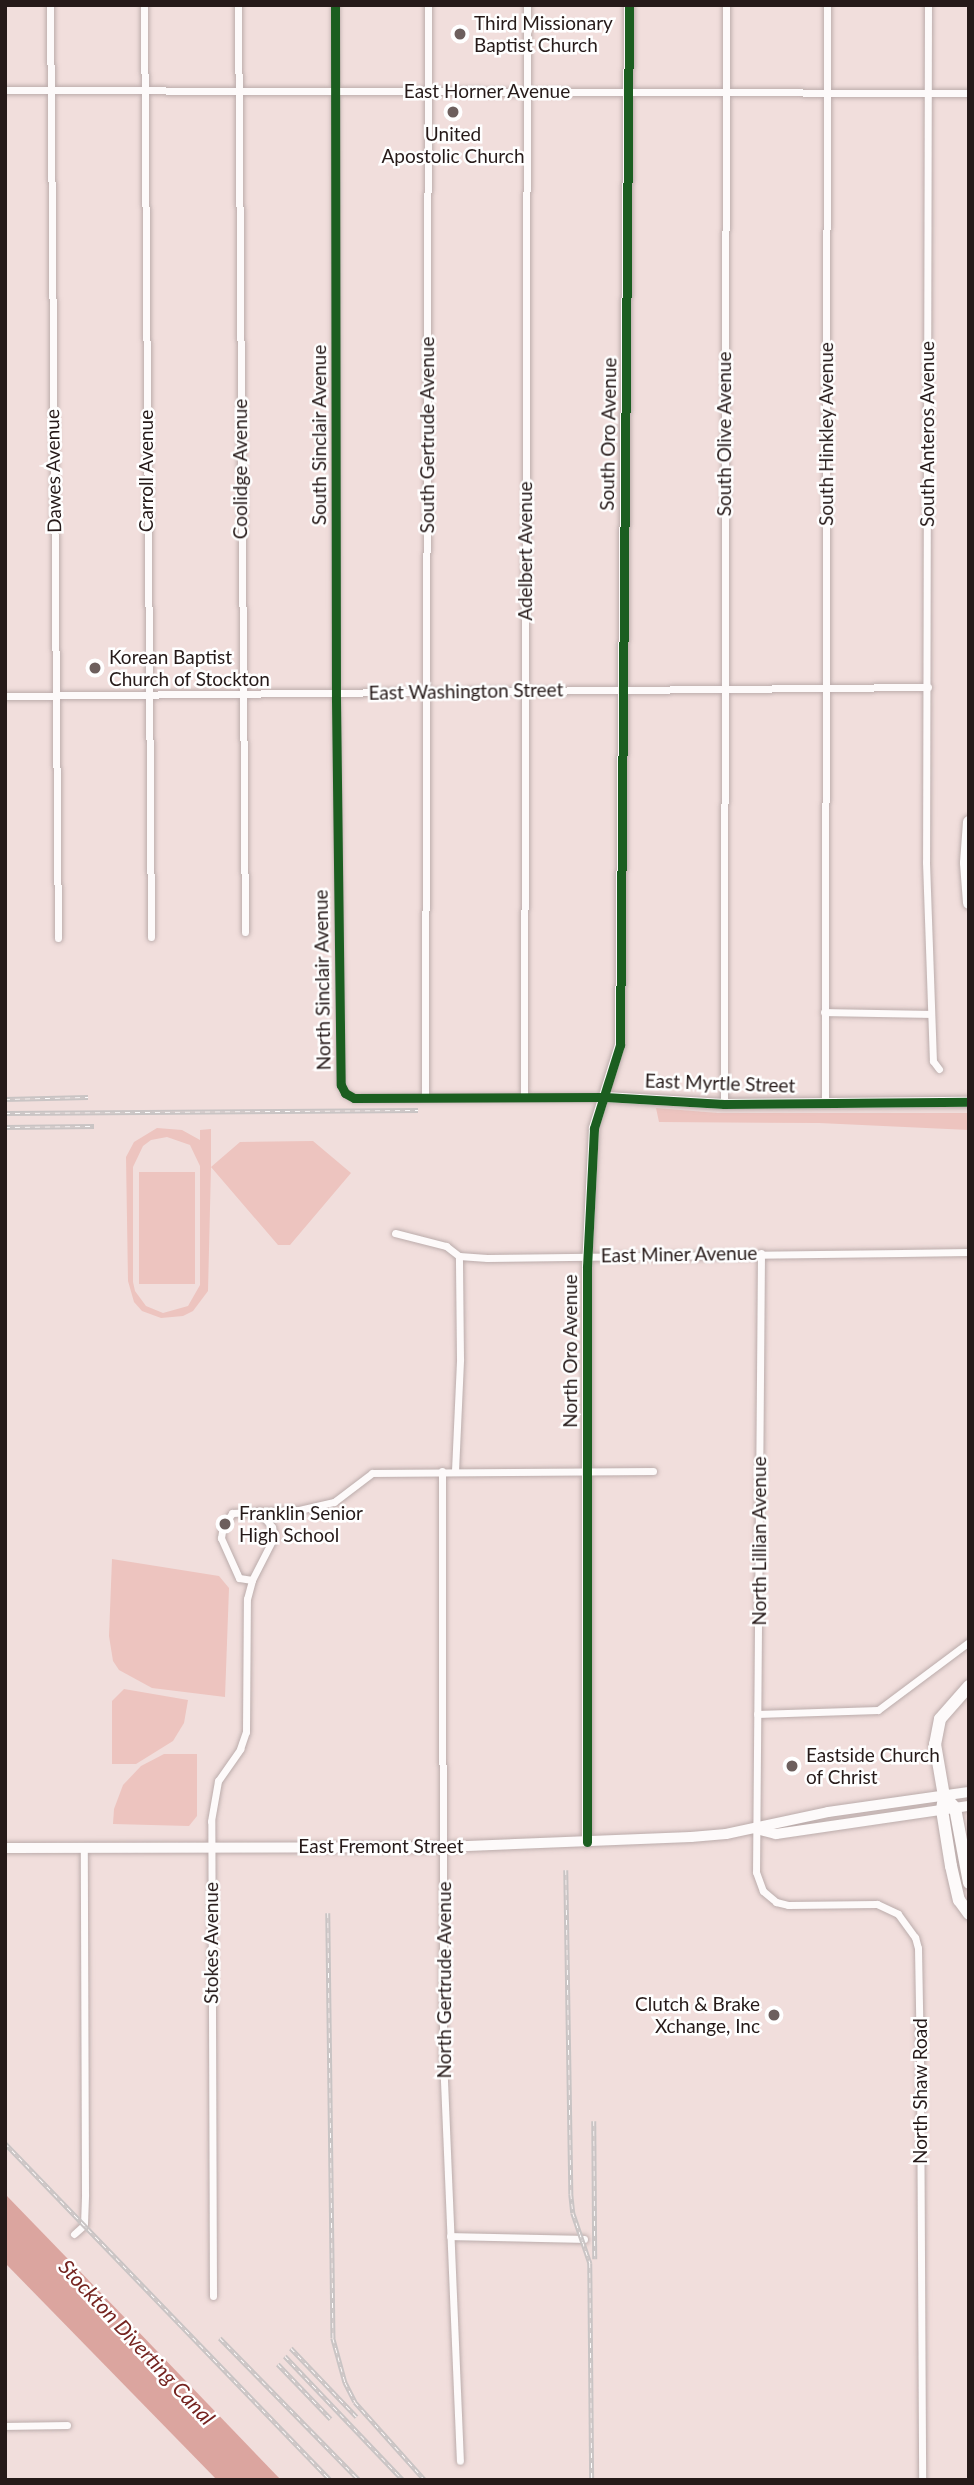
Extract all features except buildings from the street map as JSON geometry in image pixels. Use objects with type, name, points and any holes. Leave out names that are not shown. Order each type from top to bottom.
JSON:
[{"type":"highway","points":[[969,822],[966,863],[969,903]]},
{"type":"highway","points":[[969,1686],[940,1719],[936,1760],[969,1883]]},
{"type":"highway","points":[[949,1809],[954,1882],[959,1899],[969,1914]]},
{"type":"street","name":"Dawes Avenue","points":[[50,5],[58,938]]},
{"type":"street","name":"Carroll Avenue","points":[[145,5],[151,937]]},
{"type":"street","name":"Coolidge Avenue","points":[[238,5],[245,932]]},
{"type":"street","name":"South Sinclair Avenue","points":[[335,5],[338,865]]},
{"type":"street","name":"South Gertrude Avenue","points":[[425,1097],[428,5]]},
{"type":"street","name":"Adelbert Avenue","points":[[524,1096],[527,5]]},
{"type":"street","name":"South Oro Avenue","points":[[622,864],[629,5]]},
{"type":"street","name":"South Olive Avenue","points":[[724,1104],[726,5]]},
{"type":"street","name":"South Hinkley Avenue","points":[[825,1103],[827,5]]},
{"type":"street","name":"South Anteros Avenue","points":[[928,5],[926,862],[930,1014],[933,1061],[939,1069]]},
{"type":"street","name":"East Horner Avenue","points":[[5,90],[969,93]]},
{"type":"street","name":"East Washington Street","points":[[5,696],[928,687]]},
{"type":"street","name":"North Oro Avenue","points":[[587,1842],[588,1255],[594,1128],[620,1045],[622,864]]},
{"type":"street","name":"North Sinclair Avenue","points":[[338,865],[341,1085],[345,1093]]},
{"type":"street","points":[[824,1012],[930,1014]]},
{"type":"street","name":"East Myrtle Street","points":[[345,1093],[354,1098],[605,1097],[724,1104],[969,1102]]},
{"type":"street","name":"East Miner Avenue","points":[[395,1233],[446,1246],[459,1256],[496,1258],[969,1252]]},
{"type":"street","name":"North Lillian Avenue","points":[[756,1829],[761,1253]]},
{"type":"street","points":[[455,1471],[460,1359],[459,1256]]},
{"type":"street","name":"North Gertrude Avenue","points":[[442,1471],[443,2057],[460,2461]]},
{"type":"street","name":"Stokes Avenue","points":[[247,1599],[221,1538],[223,1526],[232,1513],[299,1510],[334,1502],[372,1473],[653,1471]]},
{"type":"street","name":"Stokes Avenue","points":[[213,2296],[211,1846],[214,1793],[226,1768],[240,1749],[246,1732],[247,1599],[252,1580],[274,1537],[272,1527],[259,1511]]},
{"type":"street","points":[[239,1578],[252,1580]]},
{"type":"street","points":[[757,1714],[878,1710],[969,1642]]},
{"type":"street","name":"East Fremont Street","points":[[5,1848],[443,1847],[726,1834],[828,1812],[969,1792]]},
{"type":"street","name":"East Fremont Street","points":[[756,1829],[776,1834],[969,1806]]},
{"type":"street","name":"North Shaw Road","points":[[756,1829],[757,1879],[772,1900],[788,1905],[885,1906],[908,1924],[918,1948],[922,2480]]},
{"type":"street","points":[[75,2234],[84,2225],[85,2194],[84,1849]]},
{"type":"street","points":[[450,2236],[584,2239]]},
{"type":"street","points":[[5,2426],[67,2425]]},
{"type":"shaded area","points":[[656,1108],[718,1113],[969,1113],[969,1130],[819,1123],[659,1122]]},
{"type":"shaded area","points":[[157,1128],[182,1130],[200,1140],[200,1130],[211,1129],[208,1291],[193,1311],[183,1316],[161,1318],[142,1311],[134,1302],[128,1281],[126,1157],[134,1142]],"holes":[[[167,1137],[190,1145],[200,1166],[200,1285],[188,1306],[163,1313],[146,1306],[135,1291],[133,1282],[133,1167],[143,1146],[151,1140]]]},
{"type":"shaded area","points":[[313,1141],[351,1173],[290,1245],[278,1245],[211,1167],[240,1142]]},
{"type":"shaded area","points":[[139,1172],[195,1172],[195,1284],[139,1284]]},
{"type":"shaded area","points":[[112,1559],[219,1576],[229,1588],[225,1697],[152,1688],[119,1670],[113,1661],[109,1636]]},
{"type":"shaded area","points":[[124,1689],[188,1700],[184,1723],[173,1741],[136,1764],[112,1764],[112,1701]]},
{"type":"shaded area","points":[[164,1754],[197,1754],[197,1816],[189,1826],[113,1824],[114,1809],[123,1785],[141,1766]]},
{"type":"water","name":"Stockton Diverting Canal","points":[[5,2194],[281,2480],[217,2480],[5,2263]]},
{"type":"railway","points":[[5,1099],[88,1097]]},
{"type":"railway","points":[[5,1113],[418,1110]]},
{"type":"railway","points":[[5,1127],[94,1126]]},
{"type":"railway","points":[[566,1870],[571,2194],[573,2213],[590,2263],[592,2480]]},
{"type":"railway","points":[[328,1913],[333,2338],[345,2382],[355,2402],[425,2480]]},
{"type":"railway","points":[[594,2121],[595,2259]]},
{"type":"railway","points":[[5,2143],[330,2480]]},
{"type":"railway","points":[[220,2338],[359,2480]]},
{"type":"railway","points":[[291,2348],[357,2417]]},
{"type":"railway","points":[[285,2356],[403,2480]]},
{"type":"railway","points":[[278,2364],[331,2419]]},
{"type":"cycle path","points":[[335,5],[336,700],[341,1085],[345,1093],[354,1098],[605,1097],[724,1104],[969,1102]]},
{"type":"cycle path","points":[[587,1842],[587,1267],[594,1128],[620,1045],[629,5]]},
{"type":"place","name":"Third Missionary Baptist Church","points":[[460,34]]},
{"type":"place","name":"United Apostolic Church","points":[[453,112]]},
{"type":"place","name":"Korean Baptist Church of Stockton","points":[[95,668]]},
{"type":"place","name":"Franklin Senior High School","points":[[225,1524]]},
{"type":"place","name":"Eastside Church of Christ","points":[[792,1766]]},
{"type":"place","name":"Clutch & Brake Xchange, Inc","points":[[774,2015]]}]
